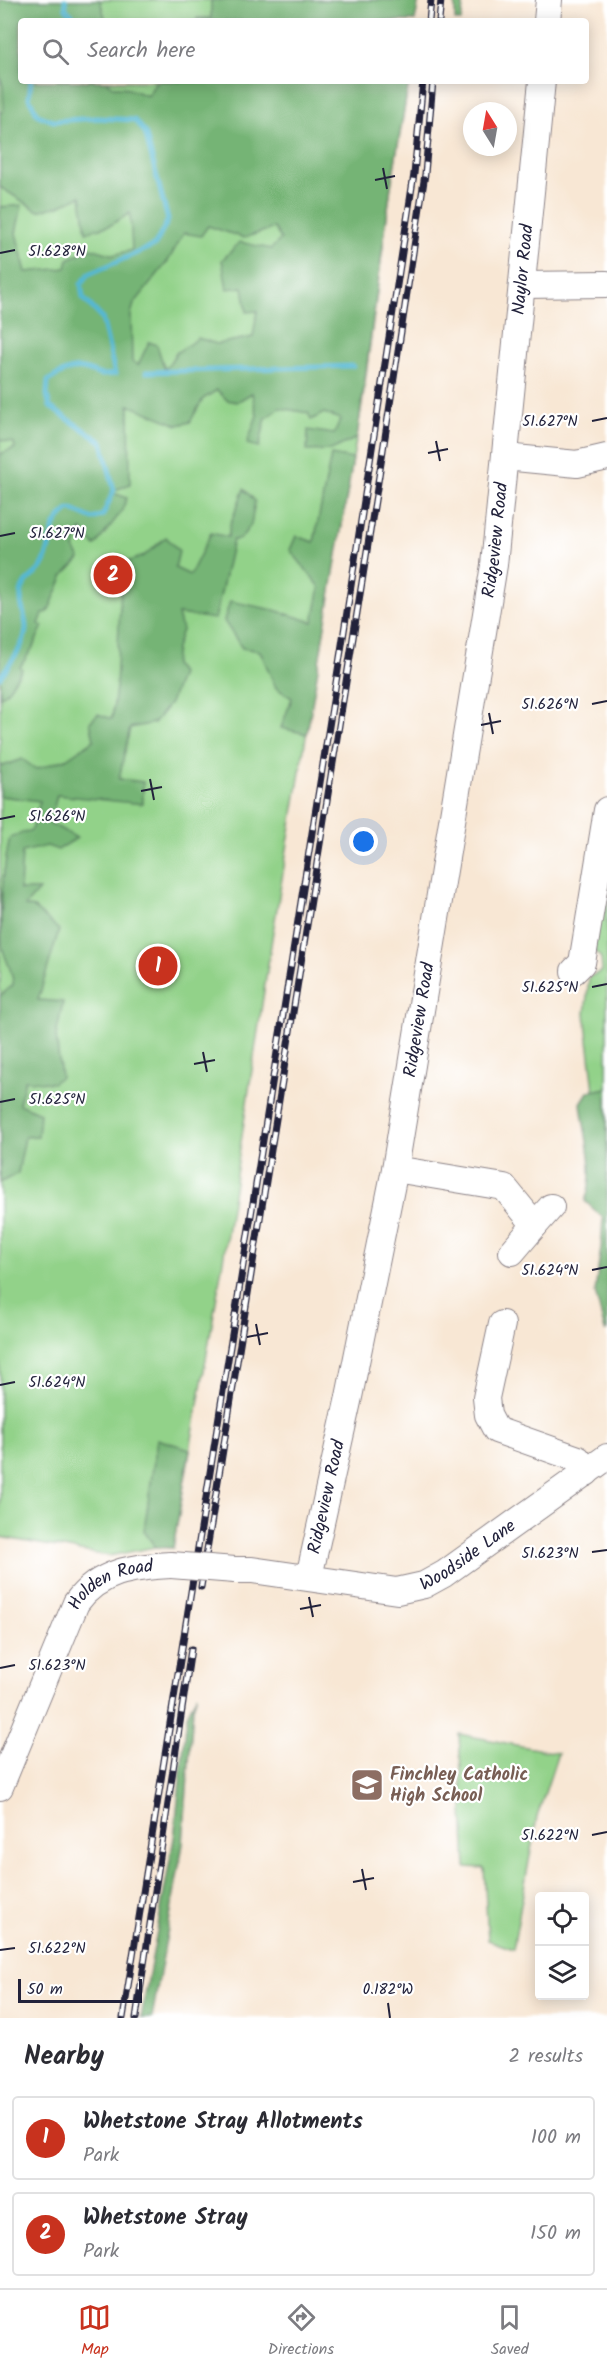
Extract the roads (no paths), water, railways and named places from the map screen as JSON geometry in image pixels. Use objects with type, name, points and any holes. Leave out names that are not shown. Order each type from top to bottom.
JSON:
[{"type":"street","points":[[547,18],[549,0]]},
{"type":"street","name":"Naylor Road","points":[[505,457],[542,84]]},
{"type":"street","points":[[522,285],[607,284]]},
{"type":"street","points":[[505,457],[577,464],[607,457]]},
{"type":"street","name":"Ridgeview Road","points":[[309,1577],[349,1397],[395,1169],[494,564],[505,457]]},
{"type":"street","points":[[574,971],[582,963],[607,810]]},
{"type":"street","points":[[395,1169],[504,1187],[543,1216],[512,1252]]},
{"type":"street","points":[[502,1324],[486,1398],[488,1415],[496,1430],[578,1459],[586,1473]]},
{"type":"street","name":"Woodside Lane","points":[[309,1577],[397,1591],[424,1586],[444,1575],[607,1457]]},
{"type":"street","name":"Holden Road","points":[[0,1787],[8,1748],[76,1603],[98,1580],[117,1572],[171,1565],[252,1570],[309,1577]]},
{"type":"waterway","points":[[65,0],[66,9],[75,18]]},
{"type":"waterway","points":[[0,677],[16,654],[25,635],[22,590],[26,582],[42,566],[57,522],[70,509],[93,519],[103,515],[114,490],[102,442],[50,407],[47,395],[48,381],[70,370],[79,368],[101,375],[115,374],[102,318],[83,298],[81,284],[89,274],[155,245],[168,220],[145,132],[134,120],[97,118],[53,121],[38,115],[29,98],[31,84]]},
{"type":"waterway","points":[[146,372],[353,366]]},
{"type":"railway","points":[[429,18],[431,0]]},
{"type":"railway","points":[[439,18],[441,0]]},
{"type":"railway","points":[[123,2018],[341,651],[414,174],[423,84]]},
{"type":"railway","points":[[201,1587],[382,457],[425,174],[433,84]]},
{"type":"railway","points":[[136,2018],[191,1649]]},
{"type":"place","name":"Whetstone Stray","points":[[113,575]]},
{"type":"place","name":"Whetstone Stray Allotments","points":[[158,966]]},
{"type":"place","name":"Finchley Catholic High School","points":[[367,1785]]}]
